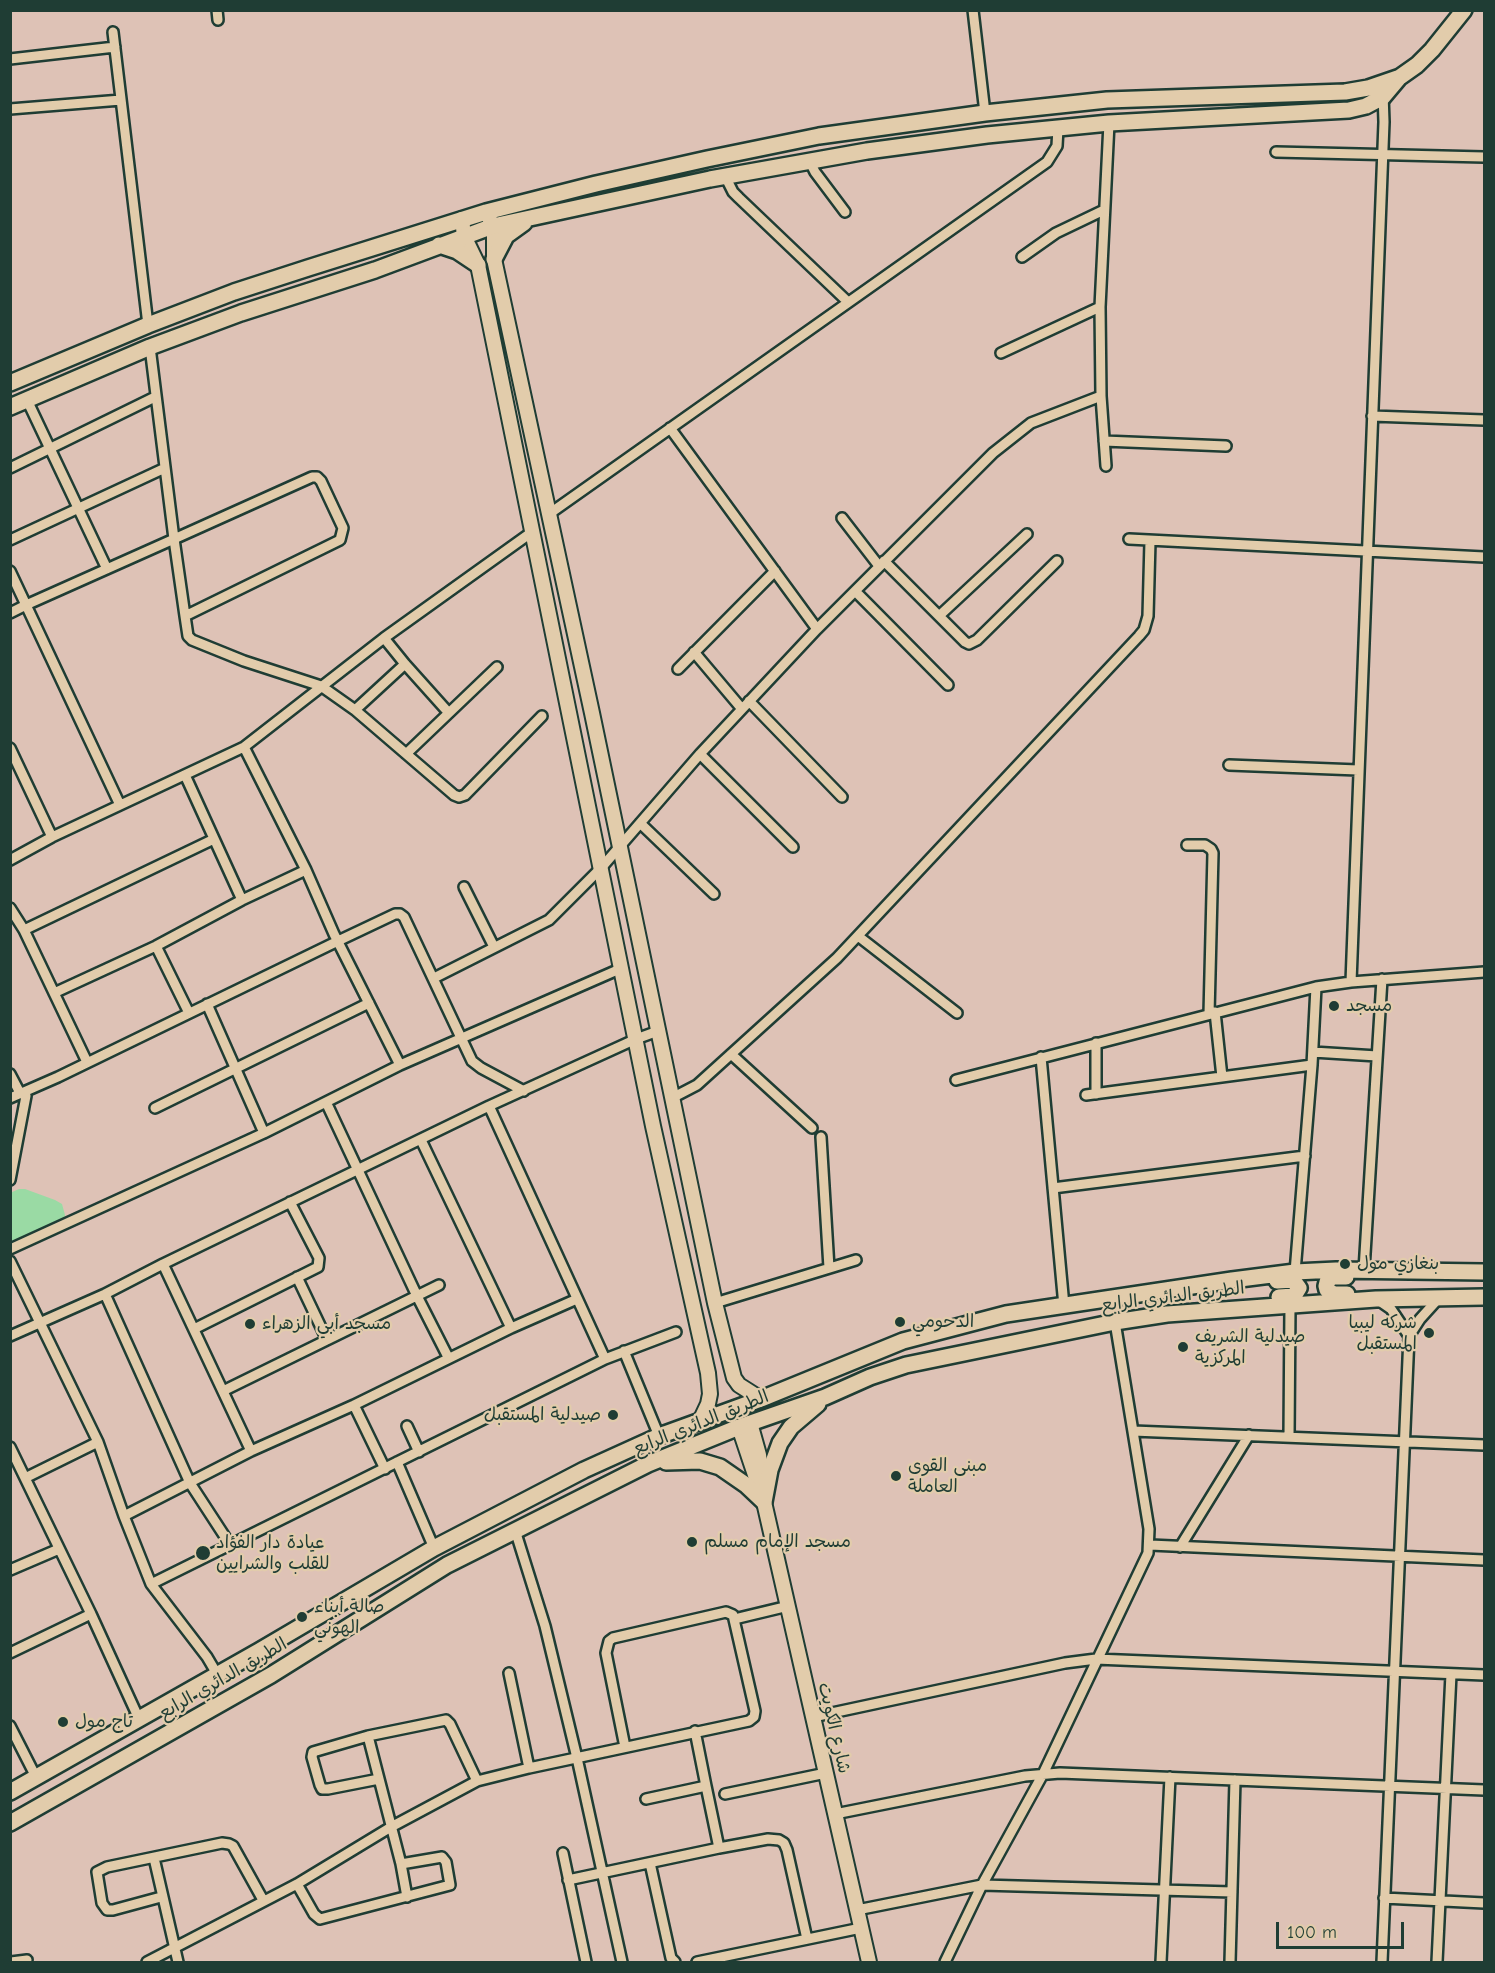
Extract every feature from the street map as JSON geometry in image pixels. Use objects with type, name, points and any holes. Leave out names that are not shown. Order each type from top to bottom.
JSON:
[{"type":"main road","points":[[10,383],[234,292],[462,219],[530,218],[725,176],[809,160],[912,145],[1109,123],[1348,110],[1366,106],[1382,90],[1432,50],[1460,12]]},
{"type":"main road","points":[[10,407],[150,347],[241,313],[375,270],[464,236],[489,219],[596,184],[819,136],[985,113],[1107,100],[1382,90]]},
{"type":"main road","points":[[494,259],[506,236],[530,218]]},
{"type":"main road","points":[[462,219],[464,236],[478,265],[653,1126],[708,1373],[710,1394],[700,1421]]},
{"type":"main road","points":[[489,219],[495,238],[494,259],[715,1303],[734,1378],[739,1385],[761,1399]]},
{"type":"main road","points":[[439,245],[457,251],[478,265]]},
{"type":"main road","points":[[478,265],[485,258],[494,259]]},
{"type":"main road","points":[[1417,1298],[1404,1291],[1334,1294],[1327,1290],[1326,1286],[1332,1277],[1401,1278],[1429,1270]]},
{"type":"main road","name":"الطريق الدائري الرابع","points":[[10,1792],[259,1651],[434,1548],[584,1470],[659,1436],[761,1399],[903,1341],[1006,1314],[1295,1272],[1429,1270],[1485,1272]]},
{"type":"main road","points":[[1186,1312],[1216,1300],[1294,1296],[1299,1288],[1293,1280],[1245,1284],[1232,1280]]},
{"type":"main road","name":"الطريق الدائري الرابع","points":[[10,1823],[271,1675],[447,1565],[648,1464],[744,1425],[825,1397],[870,1377],[906,1365],[1114,1322],[1186,1312],[1376,1299],[1485,1297]]},
{"type":"main road","points":[[764,1502],[770,1470],[780,1443],[791,1427],[825,1397]]},
{"type":"main road","name":"شارع الكويت","points":[[744,1425],[764,1502],[869,1962]]},
{"type":"main road","points":[[648,1464],[689,1460],[710,1463],[730,1472],[764,1502]]},
{"type":"main road","points":[[259,1651],[262,1665],[271,1675]]},
{"type":"main road","points":[[219,1673],[231,1682],[236,1695]]},
{"type":"street","points":[[973,10],[985,113]]},
{"type":"street","points":[[113,32],[148,325]]},
{"type":"street","points":[[10,59],[115,47]]},
{"type":"street","points":[[1352,982],[1358,770],[1383,155],[1382,90]]},
{"type":"street","points":[[10,109],[121,100]]},
{"type":"street","points":[[1106,466],[1101,396],[1100,307],[1109,123]]},
{"type":"street","points":[[549,514],[1047,162],[1057,146],[1058,128]]},
{"type":"street","points":[[1276,152],[1485,158]]},
{"type":"street","points":[[809,160],[815,172],[845,212]]},
{"type":"street","points":[[725,176],[733,192],[848,302]]},
{"type":"street","points":[[1022,257],[1056,233],[1104,210]]},
{"type":"street","points":[[1001,353],[1100,307]]},
{"type":"street","points":[[150,347],[185,616],[189,636],[197,644],[321,686],[355,710],[459,797],[465,795],[542,716]]},
{"type":"street","points":[[434,978],[542,925],[602,867],[700,754],[817,629],[993,453],[1017,433],[1047,416],[1101,396]]},
{"type":"street","points":[[10,468],[155,397]]},
{"type":"street","points":[[27,400],[107,569]]},
{"type":"street","points":[[1372,416],[1485,420]]},
{"type":"street","points":[[670,428],[817,629]]},
{"type":"street","points":[[1104,441],[1226,446]]},
{"type":"street","points":[[10,540],[165,468]]},
{"type":"street","points":[[10,613],[312,477],[317,477],[343,528],[340,540],[185,616]]},
{"type":"street","points":[[842,518],[881,563],[965,642],[974,643],[1057,561]]},
{"type":"street","points":[[10,860],[52,837],[244,747],[384,638],[532,532]]},
{"type":"street","points":[[939,616],[1027,534]]},
{"type":"street","points":[[1129,539],[1485,556]]},
{"type":"street","points":[[672,1098],[697,1085],[818,976],[1139,636],[1144,630],[1148,616],[1150,541]]},
{"type":"street","points":[[10,571],[120,805]]},
{"type":"street","points":[[678,669],[775,571]]},
{"type":"street","points":[[855,591],[948,685]]},
{"type":"street","points":[[384,638],[448,712]]},
{"type":"street","points":[[694,652],[742,709]]},
{"type":"street","points":[[355,710],[405,664]]},
{"type":"street","points":[[406,754],[497,668]]},
{"type":"street","points":[[749,701],[842,797]]},
{"type":"street","points":[[244,747],[400,1065]]},
{"type":"street","points":[[10,748],[52,837]]},
{"type":"street","points":[[700,754],[793,847]]},
{"type":"street","points":[[1229,765],[1358,770]]},
{"type":"street","points":[[185,775],[242,900]]},
{"type":"street","points":[[640,823],[714,894]]},
{"type":"street","points":[[24,930],[214,839]]},
{"type":"street","points":[[1187,845],[1205,845],[1213,853],[1212,1013],[1222,1077]]},
{"type":"street","points":[[54,993],[156,946],[242,900],[306,870]]},
{"type":"street","points":[[464,887],[494,947]]},
{"type":"street","points":[[10,908],[24,930],[87,1062]]},
{"type":"street","points":[[10,1098],[395,914],[404,916],[461,1039],[476,1065],[524,1091]]},
{"type":"street","points":[[858,936],[957,1012]]},
{"type":"street","points":[[156,946],[189,1013]]},
{"type":"street","points":[[10,1249],[264,1133],[400,1065],[622,968]]},
{"type":"street","points":[[956,1080],[1316,987],[1382,979],[1485,972]]},
{"type":"street","points":[[1364,1270],[1382,979]]},
{"type":"street","points":[[1295,1272],[1316,987]]},
{"type":"street","points":[[155,1108],[369,1003]]},
{"type":"street","points":[[207,1004],[264,1133]]},
{"type":"street","points":[[10,1336],[105,1294],[489,1106],[658,1031]]},
{"type":"street","points":[[1096,1043],[1091,1094],[1312,1065]]},
{"type":"street","points":[[1313,1052],[1377,1056]]},
{"type":"street","points":[[731,1054],[812,1128]]},
{"type":"street","points":[[1041,1057],[1064,1306]]},
{"type":"street","points":[[10,1074],[20,1093],[26,1096],[10,1180]]},
{"type":"street","points":[[326,1102],[357,1171],[448,1357]]},
{"type":"street","points":[[489,1106],[605,1359]]},
{"type":"street","points":[[821,1137],[829,1268]]},
{"type":"street","points":[[421,1140],[511,1328]]},
{"type":"street","points":[[1053,1188],[1305,1155]]},
{"type":"street","points":[[194,1329],[318,1267],[320,1262],[290,1202]]},
{"type":"street","points":[[715,1303],[856,1260]]},
{"type":"street","points":[[10,1261],[98,1442],[151,1584],[219,1673]]},
{"type":"street","points":[[163,1264],[251,1451]]},
{"type":"street","points":[[297,1277],[327,1340]]},
{"type":"street","points":[[223,1391],[439,1285]]},
{"type":"street","points":[[105,1294],[190,1483],[231,1546]]},
{"type":"street","points":[[1382,1962],[1409,1336],[1426,1311],[1441,1297]]},
{"type":"street","points":[[124,1516],[251,1451],[354,1405],[448,1357],[577,1299]]},
{"type":"street","points":[[1376,1299],[1390,1309],[1409,1336]]},
{"type":"street","points":[[1289,1437],[1290,1305]]},
{"type":"street","points":[[945,1962],[982,1885],[1043,1774],[1150,1545],[1114,1322]]},
{"type":"street","points":[[151,1584],[605,1359],[676,1332]]},
{"type":"street","points":[[624,1351],[659,1436]]},
{"type":"street","points":[[354,1405],[385,1469]]},
{"type":"street","points":[[407,1426],[418,1452]]},
{"type":"street","points":[[1133,1431],[1485,1445]]},
{"type":"street","points":[[1180,1546],[1249,1436]]},
{"type":"street","points":[[25,1478],[98,1442]]},
{"type":"street","points":[[10,1447],[92,1614],[139,1719]]},
{"type":"street","points":[[397,1462],[434,1548]]},
{"type":"street","points":[[515,1530],[545,1626],[622,1962]]},
{"type":"street","points":[[1150,1545],[1485,1560]]},
{"type":"street","points":[[10,1570],[59,1549]]},
{"type":"street","points":[[734,1619],[788,1606]]},
{"type":"street","points":[[147,1962],[297,1884],[391,1827],[477,1781],[695,1731],[749,1721],[754,1718],[755,1711],[733,1615],[726,1612],[609,1641],[606,1653],[625,1747]]},
{"type":"street","points":[[10,1653],[92,1614]]},
{"type":"street","points":[[813,1717],[1065,1663],[1096,1659],[1485,1675]]},
{"type":"street","points":[[509,1674],[529,1768]]},
{"type":"street","points":[[1437,1962],[1451,1674]]},
{"type":"street","points":[[379,1779],[325,1789],[320,1785],[317,1776],[313,1752],[368,1736],[446,1720],[477,1781]]},
{"type":"street","points":[[10,1726],[36,1777]]},
{"type":"street","points":[[695,1731],[719,1848]]},
{"type":"street","points":[[368,1736],[401,1864],[407,1897]]},
{"type":"street","points":[[725,1794],[826,1773]]},
{"type":"street","points":[[835,1814],[1043,1774],[1485,1790]]},
{"type":"street","points":[[1161,1962],[1170,1777]]},
{"type":"street","points":[[1230,1962],[1235,1780]]},
{"type":"street","points":[[646,1799],[706,1786]]},
{"type":"street","points":[[568,1880],[719,1848],[768,1839],[779,1840],[784,1843],[807,1939]]},
{"type":"street","points":[[161,1897],[107,1910],[102,1903],[97,1872],[102,1868],[222,1843],[231,1845],[263,1900]]},
{"type":"street","points":[[563,1853],[586,1962]]},
{"type":"street","points":[[297,1884],[318,1919],[450,1885],[446,1862],[442,1857],[401,1864]]},
{"type":"street","points":[[154,1858],[161,1897],[178,1962]]},
{"type":"street","points":[[650,1863],[672,1958],[675,1962]]},
{"type":"street","points":[[857,1910],[982,1885],[1232,1892]]},
{"type":"street","points":[[1384,1898],[1485,1903]]},
{"type":"street","points":[[697,1962],[861,1928]]},
{"type":"street","points":[[11,1962],[27,1960]]},
{"type":"green space","points":[[19,1189],[55,1200],[62,1204],[65,1215],[63,1221],[47,1232],[32,1232],[11,1246],[10,1193]]},
{"type":"place","name":"مسجد","points":[[1334,1006]]},
{"type":"place","name":"بنغازي مول","points":[[1345,1264]]},
{"type":"place","name":"الدحومي","points":[[900,1322]]},
{"type":"place","name":"مسجد أبي الزهراء","points":[[250,1324]]},
{"type":"place","name":"شركه ليبيا المستقبل","points":[[1429,1333]]},
{"type":"place","name":"صيدلية الشريف المركزية","points":[[1183,1347]]},
{"type":"place","name":"صيدلية المستقبل","points":[[613,1415]]},
{"type":"place","name":"مبنى القوى العاملة","points":[[896,1476]]},
{"type":"place","name":"مسجد الإمام مسلم","points":[[692,1542]]},
{"type":"place","name":"عيادة دار الفؤاد للقلب والشرايين","points":[[203,1553]]},
{"type":"place","name":"صالة أبناء الهوني","points":[[302,1617]]},
{"type":"place","name":"تاج مول","points":[[63,1722]]}]
